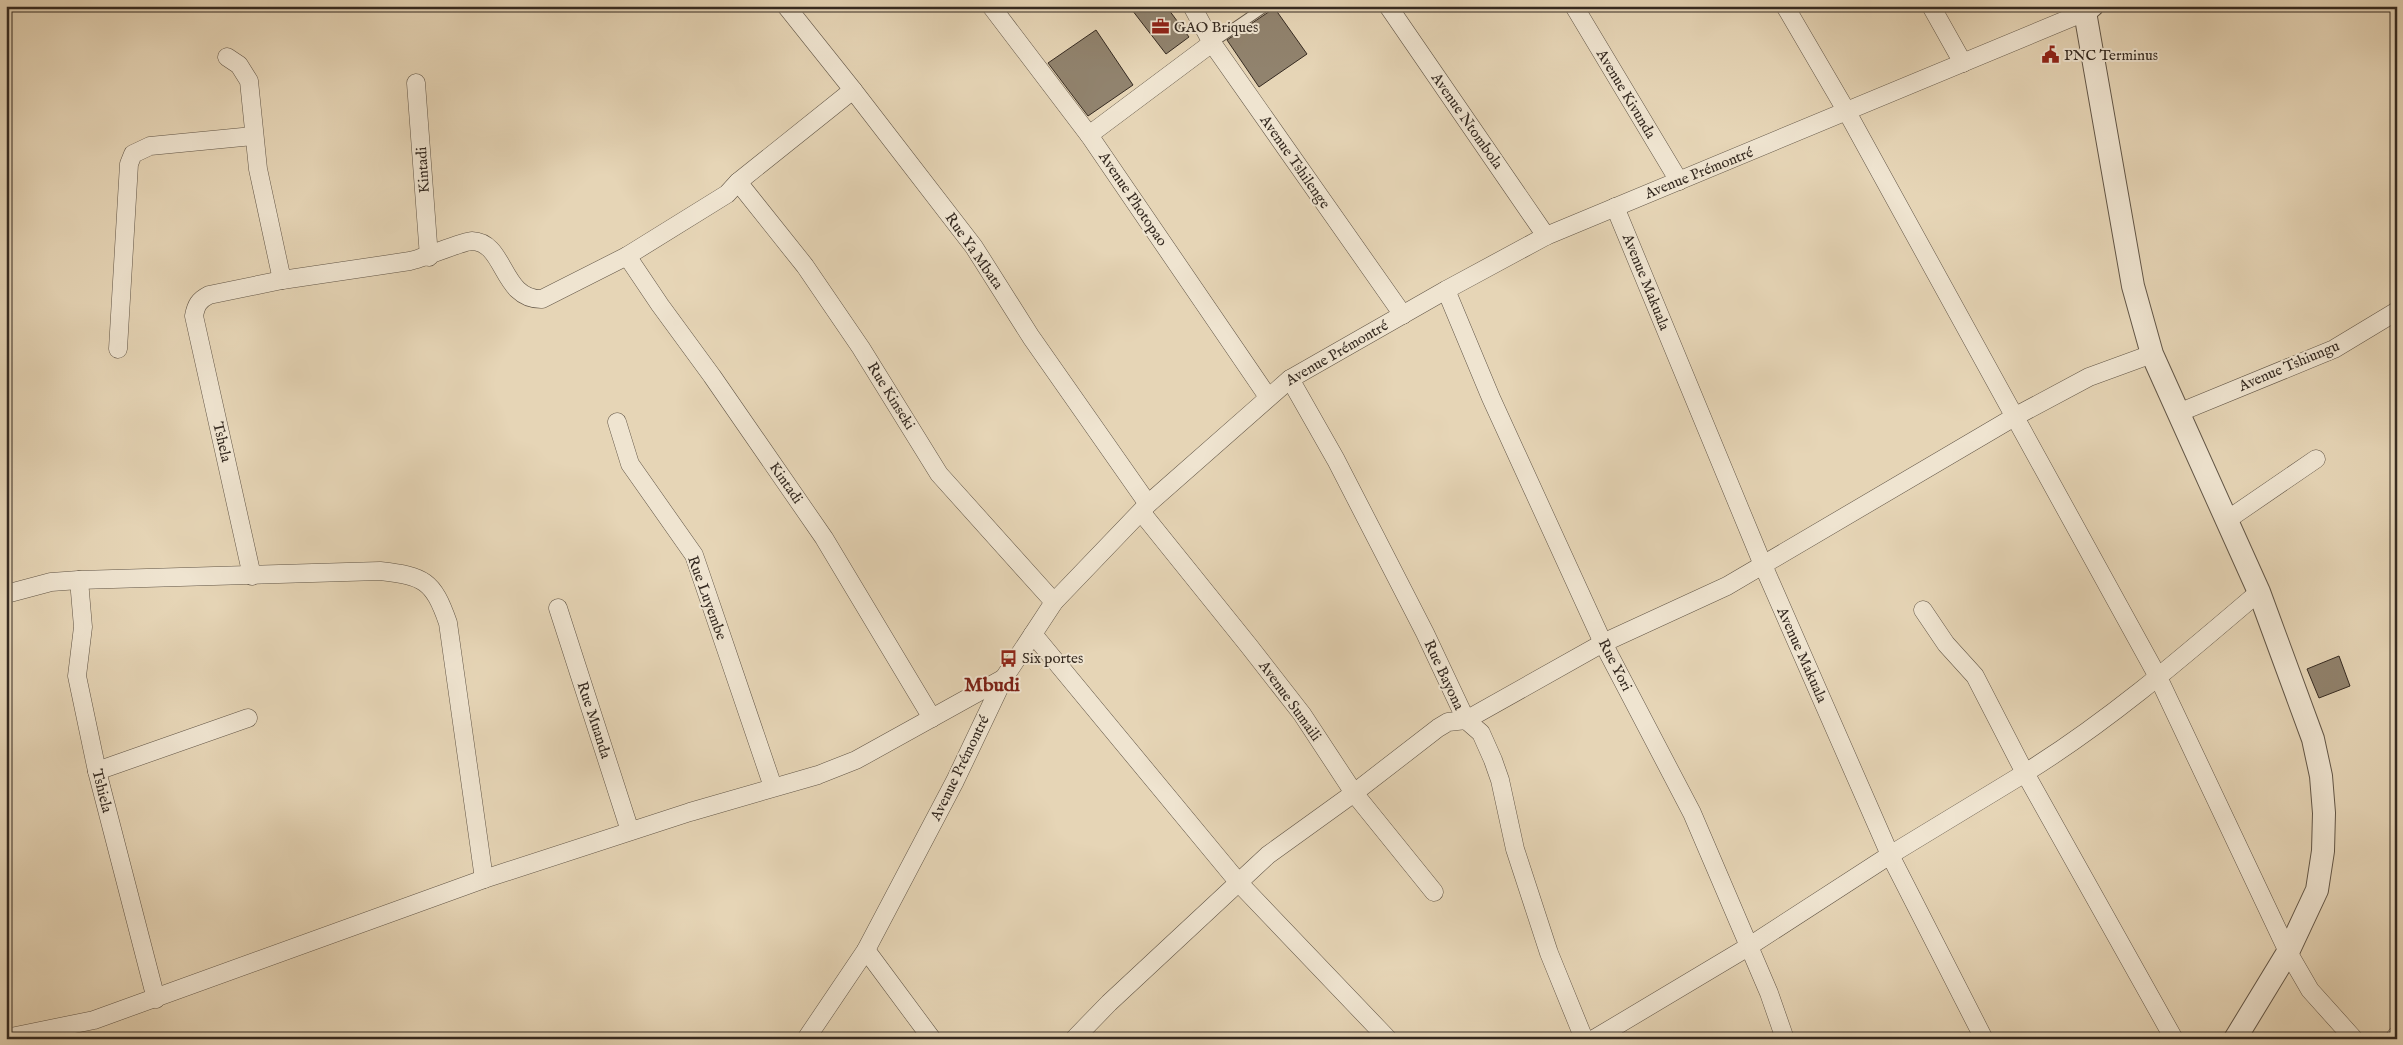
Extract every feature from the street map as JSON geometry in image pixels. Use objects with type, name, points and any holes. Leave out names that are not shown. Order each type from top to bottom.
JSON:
[{"type":"street","name":"Rue Ya Mbata","points":[[786,6],[854,90],[974,246],[1031,337],[1145,509]]},
{"type":"street","name":"Avenue Photopao","points":[[991,6],[1089,135],[1268,397]]},
{"type":"street","name":"Avenue Tshilenge","points":[[1192,6],[1212,43],[1403,315]]},
{"type":"street","name":"Avenue Ntombola","points":[[1388,6],[1546,236]]},
{"type":"street","name":"Avenue Kivunda","points":[[1574,6],[1679,181]]},
{"type":"street","points":[[1785,6],[1847,112],[2016,416],[2158,677],[2288,952],[2310,990],[2354,1039]]},
{"type":"street","points":[[1931,6],[1963,63]]},
{"type":"street","points":[[2088,9],[2133,286],[2152,354],[2259,592],[2313,739],[2321,776],[2322,851],[2317,890],[2288,952],[2235,1039]]},
{"type":"street","name":"Avenue Prémontré","points":[[806,1039],[866,950],[955,781],[1004,678],[1054,602],[1145,509],[1290,379],[1446,290],[1546,236],[1847,112],[2088,9]]},
{"type":"street","points":[[1089,135],[1212,43]]},
{"type":"street","points":[[227,57],[239,65],[249,81],[254,136],[264,200],[282,280],[383,267],[429,257],[470,241],[479,242],[493,253],[519,293],[536,299],[542,299],[628,256],[727,194],[738,182],[854,90]]},
{"type":"street","name":"Kintadi","points":[[416,83],[429,257]]},
{"type":"street","points":[[118,349],[129,164],[133,154],[150,146],[254,136]]},
{"type":"street","name":"Rue Kinseki","points":[[738,182],[811,274],[861,348],[939,474],[1054,602]]},
{"type":"street","name":"Avenue Makuala","points":[[1615,207],[1763,565],[1890,855],[1984,1039]]},
{"type":"street","name":"Kintadi","points":[[628,256],[660,306],[712,376],[824,538],[932,718]]},
{"type":"street","name":"Tshela","points":[[252,576],[194,316],[195,308],[201,299],[209,295],[282,280]]},
{"type":"street","name":"Rue Yori","points":[[1446,290],[1491,398],[1603,643],[1692,813],[1769,993],[1785,1039]]},
{"type":"street","name":"Avenue Tshiungu","points":[[2178,412],[2334,349],[2397,311]]},
{"type":"street","points":[[1074,1039],[1109,1003],[1268,855],[1354,793],[1438,728],[1448,722],[1466,720],[1603,643],[1727,586],[2016,416],[2089,377],[2152,354]]},
{"type":"street","name":"Rue Bayona","points":[[1290,379],[1340,469],[1425,633],[1466,720],[1481,733],[1500,780],[1515,849],[1549,953],[1584,1039]]},
{"type":"street","name":"Rue Luyembe","points":[[617,422],[630,464],[694,556],[773,787]]},
{"type":"street","points":[[2227,520],[2316,459]]},
{"type":"street","name":"Avenue Sumaili","points":[[1145,509],[1296,706],[1354,793],[1434,892]]},
{"type":"street","points":[[6,594],[51,582],[79,580],[380,571],[423,580],[439,597],[448,623],[484,878]]},
{"type":"street","name":"Tshiela","points":[[79,580],[83,627],[77,676],[97,771],[156,999]]},
{"type":"street","points":[[1594,1039],[1748,947],[1890,855],[2055,754],[2158,677],[2259,592]]},
{"type":"street","name":"Rue Muanda","points":[[558,608],[630,831]]},
{"type":"street","points":[[1923,610],[1946,644],[1975,676],[2025,773],[2174,1039]]},
{"type":"street","points":[[1033,634],[1239,882],[1388,1039]]},
{"type":"street","points":[[6,1038],[94,1020],[484,878],[773,787],[818,776],[856,760],[1004,678]]},
{"type":"street","points":[[97,771],[248,718]]},
{"type":"street","points":[[866,950],[932,1039]]},
{"type":"street","points":[[2394,1039],[2397,1036]]},
{"type":"lane","points":[[1212,43],[1266,6]]},
{"type":"building","points":[[1129,6],[1166,6],[1189,37],[1166,54]]},
{"type":"building","points":[[1273,6],[1307,54],[1259,87],[1227,40],[1270,11]]},
{"type":"building","points":[[1096,30],[1133,85],[1088,116],[1048,63]]},
{"type":"building","points":[[2339,656],[2350,686],[2319,698],[2307,669]]},
{"type":"place","name":"GAO Briques","points":[[1160,27]]},
{"type":"place","name":"PNC Terminus","points":[[2050,55]]},
{"type":"place","name":"Six portes","points":[[1008,658]]},
{"type":"district","name":"Mbudi","points":[[992,685]]}]
